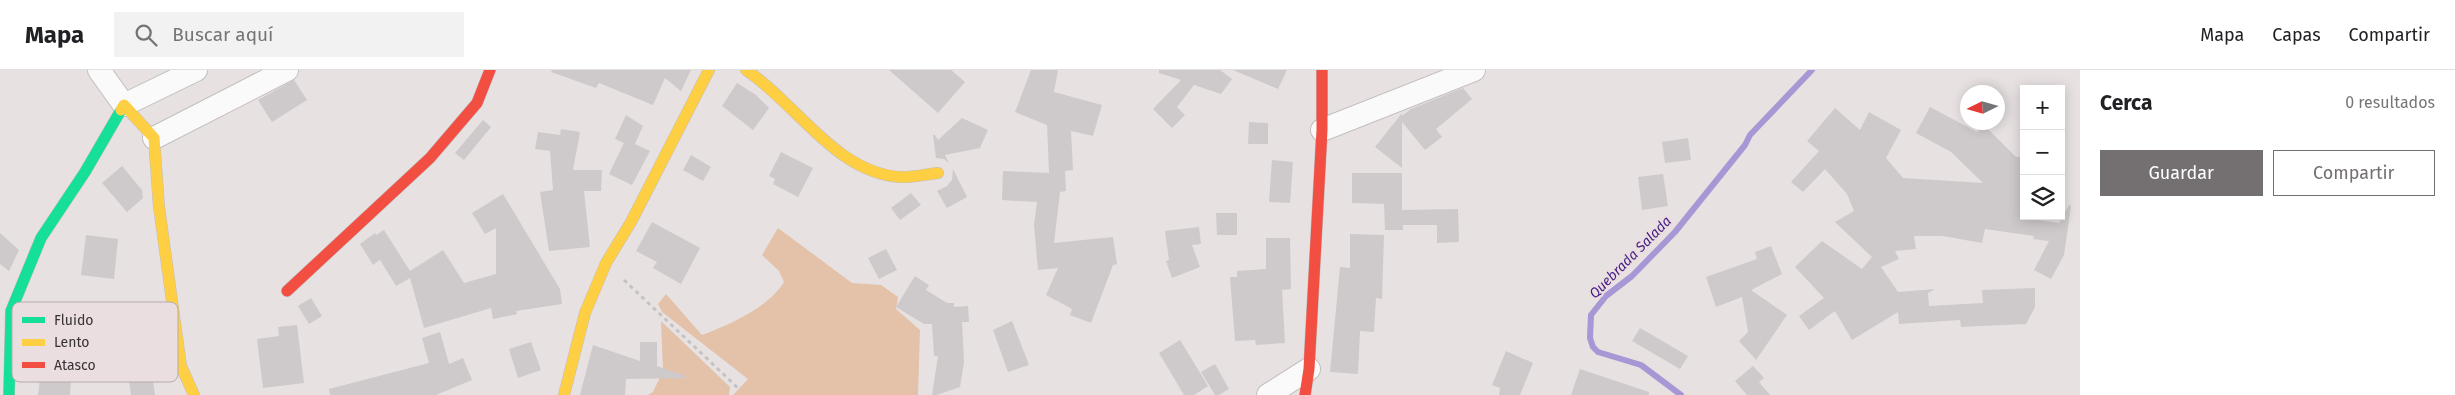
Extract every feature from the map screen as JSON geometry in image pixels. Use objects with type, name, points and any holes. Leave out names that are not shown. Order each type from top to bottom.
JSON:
[{"type":"street","points":[[99,70],[124,105],[154,138],[159,207],[172,302]]},
{"type":"street","points":[[15,302],[41,238],[85,172],[124,105],[196,70]]},
{"type":"street","points":[[154,138],[287,70]]},
{"type":"street","points":[[287,291],[430,158],[477,103],[490,70]]},
{"type":"street","points":[[564,395],[585,313],[606,263],[631,222],[709,70]]},
{"type":"street","points":[[746,70],[766,83],[846,160],[872,171],[900,177],[938,174]]},
{"type":"street","points":[[1304,395],[1309,369],[1322,130],[1322,70]]},
{"type":"street","points":[[1322,130],[1474,70]]},
{"type":"street","points":[[6,382],[12,309]]},
{"type":"street","points":[[178,351],[180,366],[194,395]]},
{"type":"street","points":[[1268,395],[1309,369]]},
{"type":"path","points":[[606,263],[738,388]]},
{"type":"shaded area","points":[[778,228],[852,283],[881,285],[898,297],[896,309],[920,330],[918,395],[733,395],[748,379],[662,312],[658,304],[666,294],[702,335],[736,321],[758,308],[784,282],[779,271],[762,255]]},
{"type":"shaded area","points":[[661,321],[730,387],[729,395],[648,395],[653,392],[663,371]]},
{"type":"building","points":[[552,70],[691,70],[681,91],[665,78],[653,105],[599,83],[596,88],[551,72]]},
{"type":"building","points":[[889,70],[951,70],[965,82],[938,113]]},
{"type":"building","points":[[1031,70],[1058,70],[1054,92],[1102,105],[1093,136],[1071,131],[1073,170],[1065,171],[1066,191],[1060,192],[1054,243],[1113,237],[1117,264],[1113,265],[1091,323],[1070,315],[1072,309],[1046,295],[1058,268],[1038,270],[1034,225],[1037,202],[1002,200],[1003,171],[1049,173],[1047,125],[1015,112]]},
{"type":"building","points":[[1159,70],[1220,70],[1232,79],[1221,94],[1194,85],[1177,107],[1185,115],[1172,128],[1153,109],[1181,80],[1159,73]]},
{"type":"building","points":[[1233,70],[1287,70],[1278,89]]},
{"type":"building","points":[[294,80],[307,100],[272,122],[258,100]]},
{"type":"building","points":[[737,83],[756,95],[769,108],[753,130],[722,106]]},
{"type":"building","points":[[1463,88],[1472,99],[1436,129],[1442,137],[1425,150],[1402,122],[1402,168],[1375,147],[1402,113],[1402,116],[1411,109]]},
{"type":"building","points":[[1930,107],[1960,123],[1960,130],[1973,130],[1977,132],[1979,130],[1989,130],[2016,157],[2020,157],[2020,220],[2059,223],[2061,220],[2065,220],[2065,212],[2069,205],[2071,206],[2064,255],[2051,279],[2034,270],[2049,241],[2033,239],[2034,236],[1985,229],[1982,243],[1943,236],[1914,236],[1916,249],[1895,251],[1899,259],[1881,267],[1898,292],[1935,289],[1928,293],[1929,306],[1983,303],[1982,290],[2035,288],[2035,307],[2026,324],[1961,327],[1960,320],[1899,324],[1898,312],[1852,340],[1835,311],[1809,330],[1799,316],[1824,298],[1795,267],[1822,241],[1862,269],[1872,257],[1835,222],[1854,211],[1847,194],[1825,169],[1803,192],[1791,182],[1819,151],[1807,141],[1835,108],[1860,130],[1869,112],[1901,130],[1886,158],[1903,178],[1983,183],[1951,152],[1916,133]]},
{"type":"building","points":[[626,115],[643,126],[635,144],[650,151],[632,185],[609,174],[624,143],[615,139]]},
{"type":"building","points":[[962,118],[988,130],[980,148],[945,155],[949,163],[944,159],[936,158],[933,135],[938,140]]},
{"type":"building","points":[[483,120],[491,127],[464,160],[455,153]]},
{"type":"building","points":[[1249,122],[1268,123],[1268,144],[1248,144]]},
{"type":"building","points":[[561,129],[580,132],[573,170],[602,170],[601,191],[584,191],[590,247],[549,251],[540,192],[553,190],[550,151],[535,149],[538,132],[560,135]]},
{"type":"building","points":[[1688,138],[1691,160],[1665,163],[1662,142]]},
{"type":"building","points":[[781,152],[813,168],[798,197],[773,184],[775,179],[769,176]]},
{"type":"building","points":[[691,155],[711,167],[703,181],[683,170]]},
{"type":"building","points":[[1272,160],[1293,162],[1290,203],[1269,202]]},
{"type":"building","points":[[122,166],[142,190],[143,198],[127,212],[102,183]]},
{"type":"building","points":[[953,169],[967,197],[947,208],[937,191],[947,186],[952,180]]},
{"type":"building","points":[[1352,173],[1402,173],[1402,210],[1458,209],[1459,242],[1437,243],[1437,225],[1403,225],[1403,230],[1385,230],[1384,204],[1352,203]]},
{"type":"building","points":[[1663,174],[1668,206],[1642,210],[1638,177]]},
{"type":"building","points":[[911,193],[921,205],[900,220],[891,208]]},
{"type":"building","points":[[503,194],[560,289],[562,304],[516,311],[517,314],[493,319],[491,308],[424,328],[410,278],[396,286],[380,260],[373,265],[360,244],[375,233],[376,235],[384,230],[410,271],[443,250],[464,283],[496,274],[496,228],[485,234],[472,213]]},
{"type":"building","points":[[1216,213],[1237,213],[1237,235],[1217,235]]},
{"type":"building","points":[[652,222],[700,248],[681,284],[653,268],[657,262],[636,251]]},
{"type":"building","points":[[1199,227],[1201,244],[1192,245],[1200,267],[1172,278],[1166,261],[1169,260],[1165,231]]},
{"type":"building","points":[[0,233],[19,250],[9,271],[0,264]]},
{"type":"building","points":[[1350,234],[1384,235],[1382,299],[1376,298],[1374,332],[1360,331],[1358,374],[1330,372],[1340,267],[1350,268]]},
{"type":"building","points":[[86,235],[118,239],[114,279],[81,275]]},
{"type":"building","points":[[1266,238],[1290,238],[1291,289],[1282,290],[1285,343],[1256,345],[1255,340],[1235,341],[1230,277],[1237,277],[1237,271],[1266,269]]},
{"type":"building","points":[[1771,246],[1782,274],[1751,290],[1787,315],[1756,360],[1739,341],[1748,332],[1742,297],[1716,307],[1706,277],[1757,259],[1755,252]]},
{"type":"building","points":[[886,249],[897,270],[879,279],[868,258]]},
{"type":"building","points":[[915,276],[929,285],[926,290],[947,303],[954,303],[954,307],[968,306],[969,322],[962,322],[964,362],[960,387],[937,395],[932,395],[938,356],[934,356],[932,324],[924,324],[896,307]]},
{"type":"building","points":[[311,298],[322,316],[309,324],[298,306]]},
{"type":"building","points":[[1012,321],[1029,365],[1008,372],[993,330]]},
{"type":"building","points":[[297,325],[304,383],[263,388],[257,339],[279,336],[278,327]]},
{"type":"building","points":[[1640,328],[1688,356],[1680,369],[1632,341]]},
{"type":"building","points":[[440,332],[449,364],[463,358],[472,380],[436,395],[330,395],[329,389],[429,363],[422,338]]},
{"type":"building","points":[[1180,340],[1208,386],[1194,395],[1184,395],[1159,353]]},
{"type":"building","points":[[531,342],[541,370],[518,378],[509,349]]},
{"type":"building","points":[[640,342],[657,342],[657,366],[686,376],[685,378],[626,379],[625,395],[580,395],[593,345],[640,361]]},
{"type":"building","points":[[1506,351],[1533,363],[1520,395],[1499,395],[1500,388],[1492,385]]},
{"type":"building","points":[[1215,364],[1229,389],[1219,395],[1215,395],[1201,372]]},
{"type":"building","points":[[1753,366],[1764,378],[1759,382],[1770,395],[1747,395],[1735,381]]},
{"type":"building","points":[[1580,369],[1649,392],[1649,395],[1571,395]]},
{"type":"building","points":[[40,382],[71,382],[70,395],[38,395]]},
{"type":"building","points":[[129,382],[153,382],[155,395],[131,395]]},
{"type":"waterway","name":"Quebrada Salada","points":[[1681,395],[1641,365],[1598,352],[1593,347],[1590,338],[1591,315],[1606,296],[1632,276],[1675,232],[1745,145],[1750,135],[1812,70]]},
{"type":"traffic: fast","points":[[15,302],[41,238],[85,172],[121,110]]},
{"type":"traffic: fast","points":[[9,395],[12,309]]},
{"type":"traffic: slow","points":[[564,395],[585,313],[606,263],[631,222],[709,70]]},
{"type":"traffic: slow","points":[[746,70],[836,150],[856,163],[877,173],[900,177],[938,173]]},
{"type":"traffic: slow","points":[[121,110],[124,105],[154,138],[159,207],[172,302]]},
{"type":"traffic: slow","points":[[178,344],[181,366],[194,395]]},
{"type":"traffic: jam","points":[[287,291],[430,158],[477,103],[490,70]]},
{"type":"traffic: jam","points":[[1305,395],[1309,369],[1322,130],[1322,70]]}]
